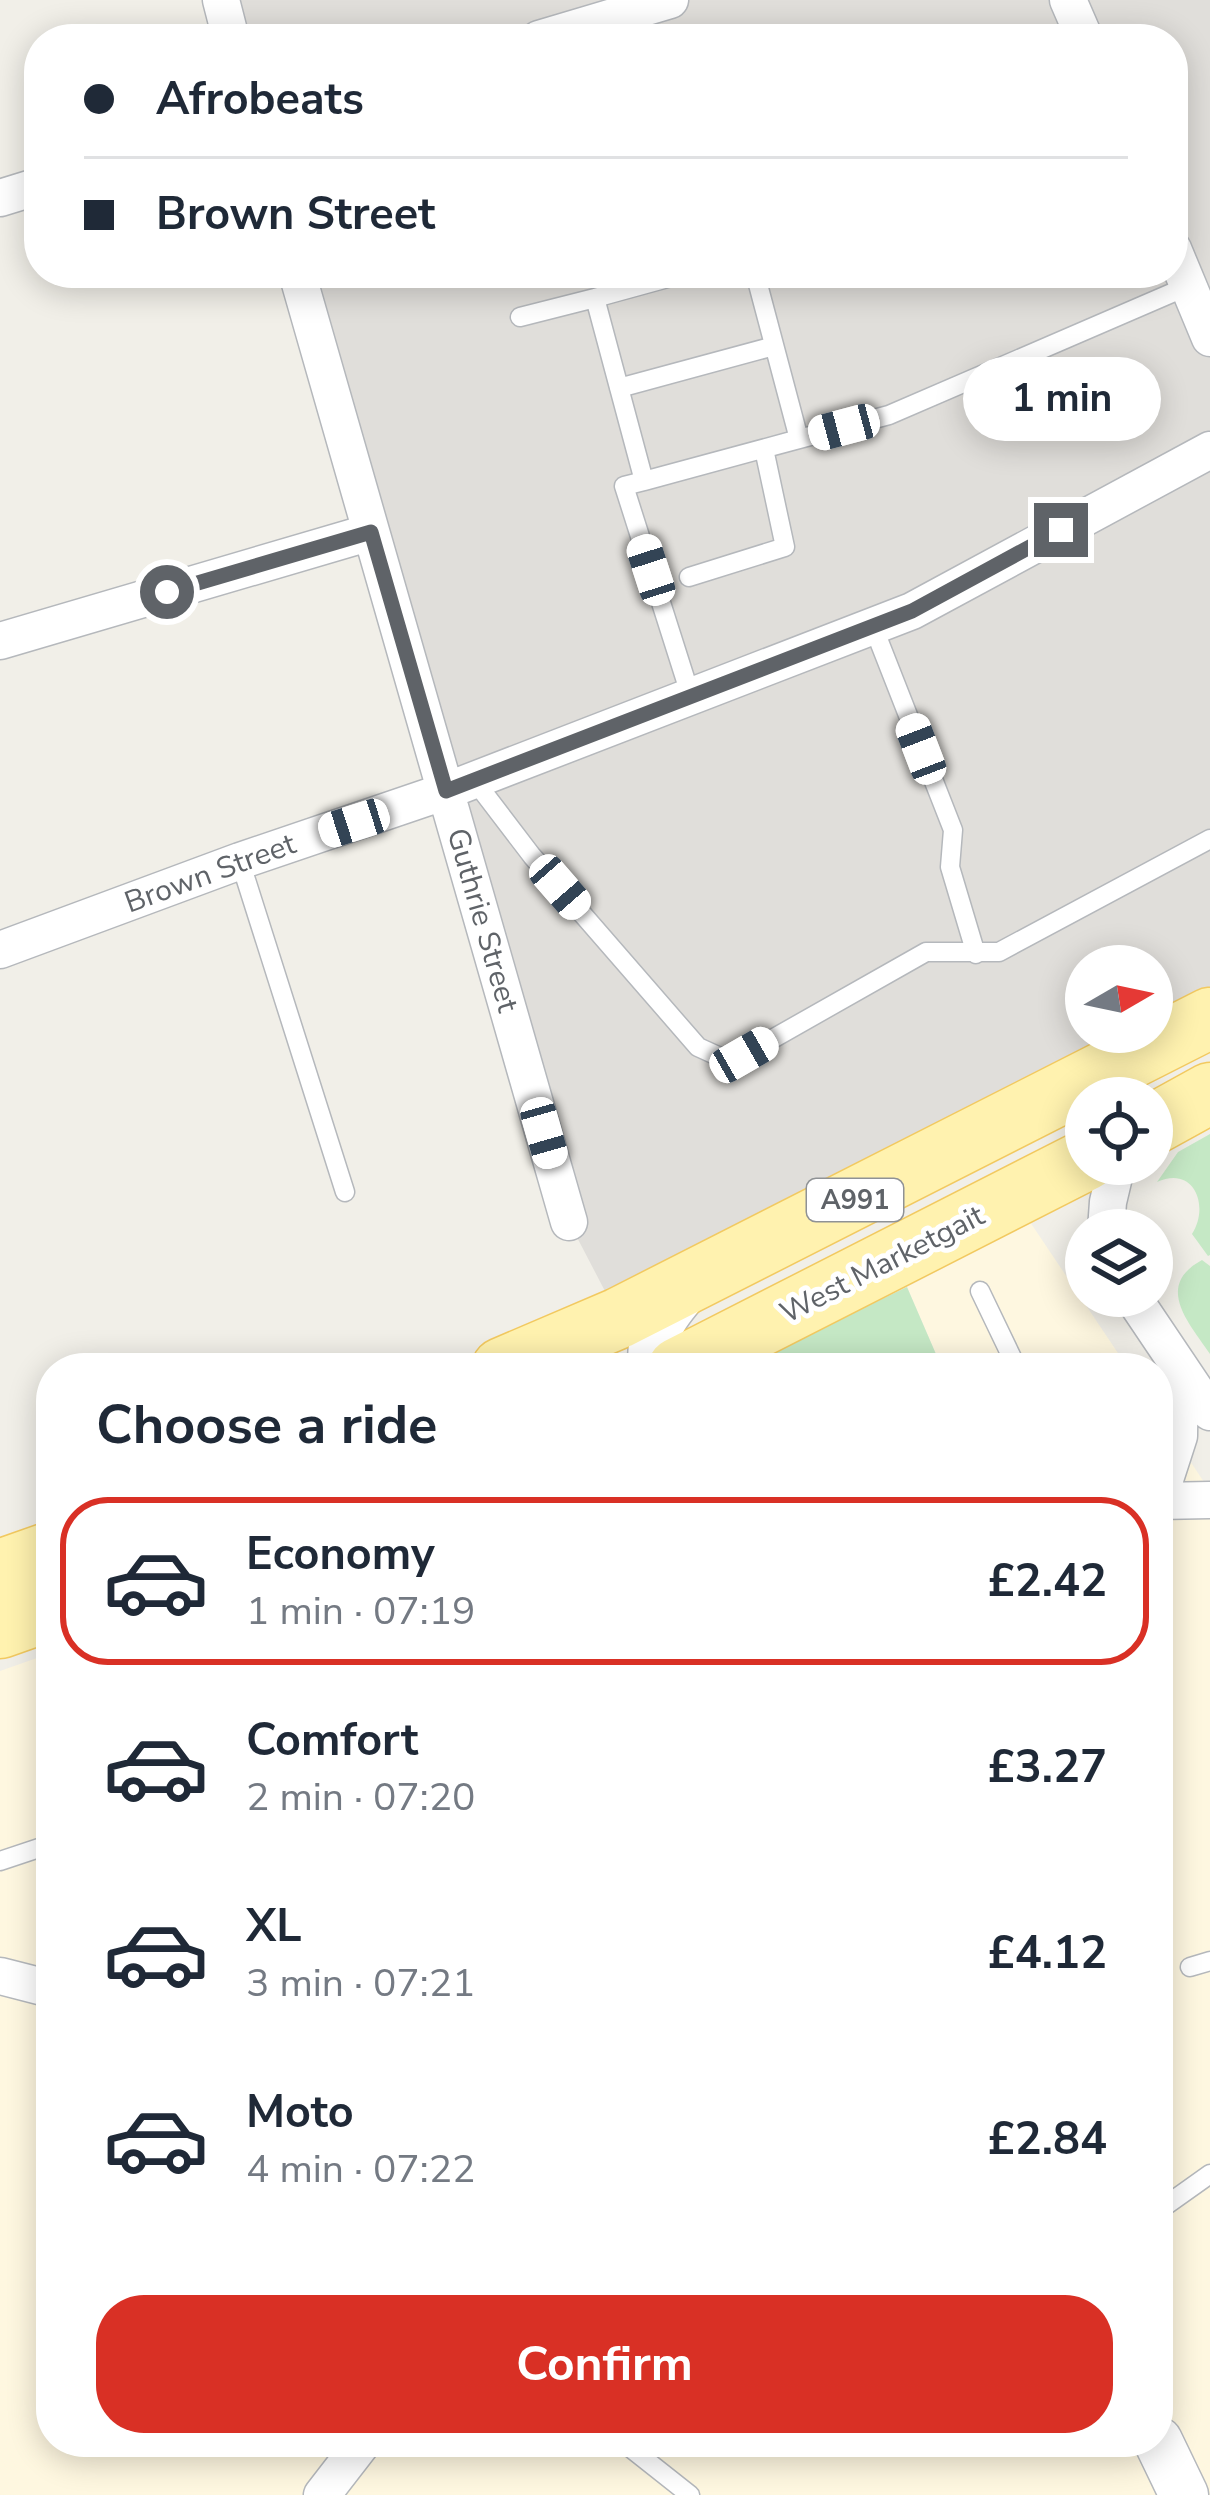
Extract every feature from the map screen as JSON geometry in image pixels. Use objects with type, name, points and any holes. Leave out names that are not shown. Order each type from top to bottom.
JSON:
[{"type":"main road","name":"A991","points":[[1116,1077],[1210,1018]]},
{"type":"main road","points":[[1173,1113],[1210,1093]]},
{"type":"main road","name":"A991","points":[[535,1353],[1065,1104]]},
{"type":"main road","name":"West Marketgait","points":[[707,1353],[1065,1171]]},
{"type":"main road","points":[[0,1570],[36,1557]]},
{"type":"main road","points":[[0,1628],[36,1615]]},
{"type":"street","points":[[589,24],[670,0]]},
{"type":"street","points":[[1188,286],[1210,338]]},
{"type":"street","name":"Guthrie Street","points":[[301,288],[371,532],[460,786],[569,1222]]},
{"type":"street","name":"Brown Street","points":[[0,950],[460,786],[912,611],[1210,450]]},
{"type":"street","points":[[0,641],[371,532]]},
{"type":"street","points":[[650,1353],[657,1323],[693,1282]]},
{"type":"street","points":[[1146,1317],[1169,1353]]},
{"type":"street","points":[[1173,1358],[1210,1412]]},
{"type":"street","points":[[1173,1409],[1180,1369]]},
{"type":"street","points":[[1173,1501],[1210,1500]]},
{"type":"street","points":[[0,1976],[36,1985]]},
{"type":"street","points":[[322,2495],[351,2457]]},
{"type":"street","points":[[1168,2457],[1187,2487]]},
{"type":"lane","points":[[520,317],[631,288]]},
{"type":"lane","points":[[759,288],[799,439]]},
{"type":"lane","points":[[691,697],[624,486],[889,415],[1183,288]]},
{"type":"lane","points":[[595,298],[644,481]]},
{"type":"lane","points":[[619,388],[774,346]]},
{"type":"lane","points":[[689,577],[785,547],[764,448]]},
{"type":"lane","points":[[873,626],[952,830],[950,867],[976,954]]},
{"type":"lane","points":[[460,786],[532,856],[698,1047],[720,1057],[744,1055],[926,952],[999,952],[1210,839]]},
{"type":"lane","points":[[240,861],[345,1192]]},
{"type":"lane","points":[[980,1291],[1010,1353]]},
{"type":"lane","points":[[0,1861],[36,1849]]},
{"type":"lane","points":[[1173,2200],[1210,2174]]},
{"type":"lane","points":[[641,2457],[690,2495]]},
{"type":"shaded area","points":[[221,0],[1210,0],[1210,1018],[1173,1037],[1173,945],[1065,945],[1065,1053],[1141,1053],[1094,1077],[1065,1077],[1065,1092],[619,1318],[569,1222],[301,288],[1188,288],[1188,24],[227,24]]},
{"type":"shaded area","points":[[1030,1222],[1065,1274],[1065,1317],[1094,1317],[1118,1353],[936,1353],[907,1287]]},
{"type":"shaded area","points":[[1173,1436],[1210,1491],[1210,2495],[0,2495],[0,1671],[36,1658],[36,2457],[1173,2457]]},
{"type":"green space","points":[[1210,1134],[1208,1256],[1192,1234],[1199,1212],[1195,1191],[1173,1178],[1178,1152]]},
{"type":"green space","points":[[1202,1260],[1210,1266],[1210,1354],[1186,1317],[1178,1293],[1188,1270]]},
{"type":"green space","points":[[907,1287],[936,1353],[769,1353]]},
{"type":"route","points":[[167,592],[371,532],[446,791],[912,611],[1061,530]]}]
